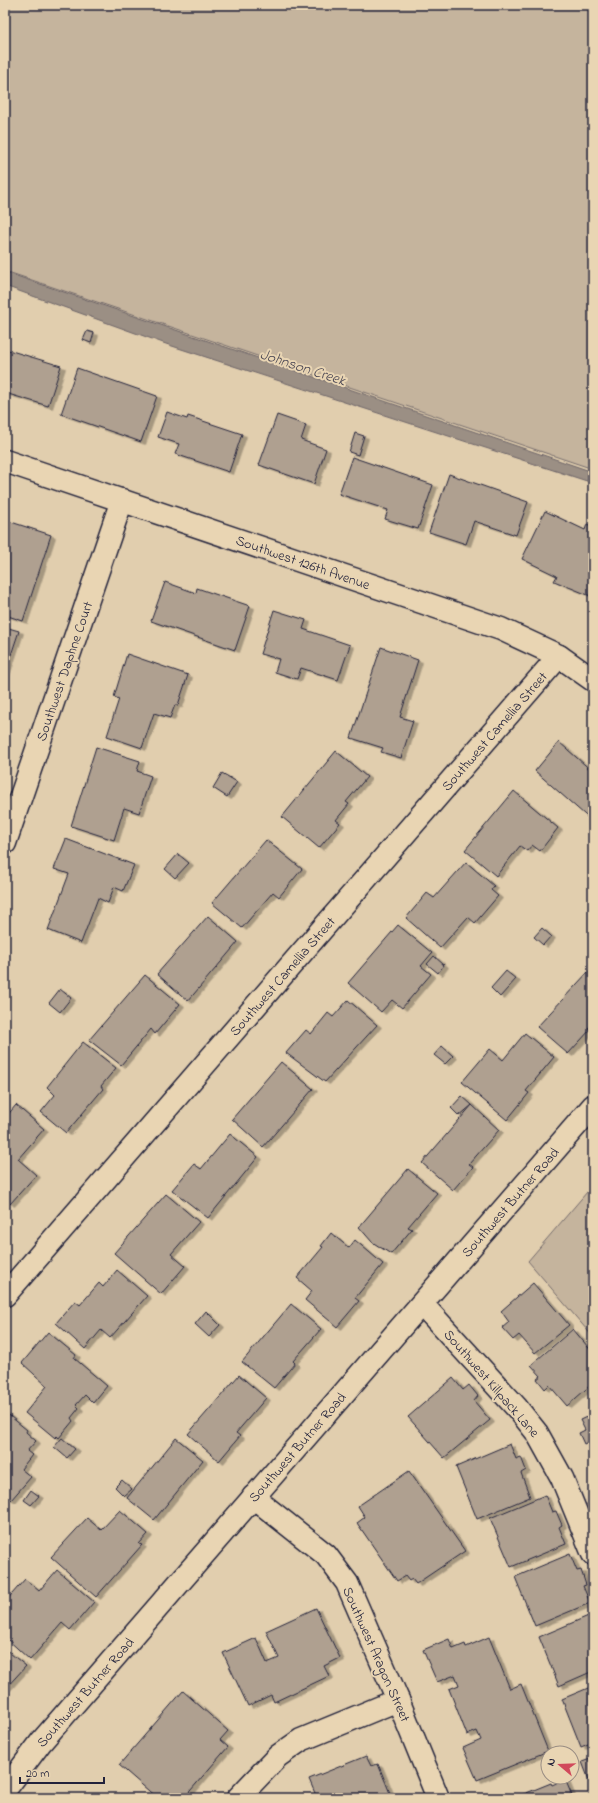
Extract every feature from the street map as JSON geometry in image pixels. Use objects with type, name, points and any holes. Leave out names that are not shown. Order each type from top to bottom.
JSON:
[{"type":"street","name":"Southwest 126th Avenue","points":[[5,460],[501,629],[559,656],[593,680]]},
{"type":"street","name":"Southwest Daphne Court","points":[[5,843],[122,500]]},
{"type":"street","name":"Southwest Camellia Street","points":[[5,1295],[559,656]]},
{"type":"street","name":"Southwest Butner Road","points":[[5,1790],[41,1742],[593,1106]]},
{"type":"street","name":"Southwest Killpack Lane","points":[[422,1304],[518,1408],[538,1432],[562,1478],[593,1554]]},
{"type":"street","name":"Southwest Aragon Street","points":[[253,1497],[326,1555],[347,1583],[398,1700],[438,1798]]},
{"type":"street","points":[[238,1798],[278,1756],[301,1740],[398,1700]]},
{"type":"shaded area","points":[[5,5],[593,5],[593,469],[5,271]]},
{"type":"shaded area","points":[[5,272],[593,472],[593,483],[166,344],[5,286]]},
{"type":"shaded area","points":[[593,1185],[593,1337],[528,1261]]},
{"type":"building","points":[[87,331],[94,333],[91,343],[83,340]]},
{"type":"building","points":[[5,349],[61,366],[48,406],[5,393]]},
{"type":"building","points":[[77,368],[157,396],[141,442],[61,414]]},
{"type":"building","points":[[167,412],[187,419],[188,416],[242,434],[229,472],[175,454],[179,444],[158,437]]},
{"type":"building","points":[[277,415],[306,425],[301,440],[326,449],[314,484],[259,465]]},
{"type":"building","points":[[355,433],[364,436],[358,455],[349,452]]},
{"type":"building","points":[[352,457],[433,485],[418,529],[385,519],[388,510],[339,494]]},
{"type":"building","points":[[449,474],[528,502],[516,535],[474,521],[466,544],[429,532]]},
{"type":"building","points":[[545,511],[585,530],[587,524],[593,527],[593,597],[554,581],[557,576],[522,559]]},
{"type":"building","points":[[5,520],[51,535],[23,621],[5,615]]},
{"type":"building","points":[[165,582],[196,593],[197,588],[250,606],[235,650],[151,621]]},
{"type":"building","points":[[274,610],[306,620],[303,629],[350,645],[338,680],[301,668],[297,679],[275,672],[279,659],[260,654]]},
{"type":"building","points":[[5,627],[19,631],[5,673]]},
{"type":"building","points":[[381,647],[418,660],[400,717],[413,721],[401,758],[381,752],[383,748],[351,738]]},
{"type":"building","points":[[127,654],[188,675],[178,705],[175,705],[170,718],[154,713],[142,748],[107,736],[119,699],[114,697]]},
{"type":"building","points":[[559,742],[593,772],[593,822],[535,771]]},
{"type":"building","points":[[96,747],[140,761],[137,771],[151,776],[139,813],[124,808],[114,840],[71,826]]},
{"type":"building","points":[[336,751],[367,777],[346,802],[349,804],[336,820],[340,823],[319,848],[282,817]]},
{"type":"building","points":[[222,773],[237,782],[227,797],[213,788]]},
{"type":"building","points":[[514,791],[558,828],[540,851],[532,845],[527,851],[520,846],[496,876],[465,850]]},
{"type":"building","points":[[66,839],[134,865],[123,891],[114,887],[108,903],[98,898],[81,943],[48,930],[69,874],[54,869]]},
{"type":"building","points":[[266,840],[302,869],[279,897],[273,892],[242,928],[212,903]]},
{"type":"building","points":[[178,854],[189,863],[175,878],[165,869]]},
{"type":"building","points":[[466,862],[494,886],[491,890],[498,896],[475,923],[468,917],[440,948],[406,918],[427,893],[434,898]]},
{"type":"building","points":[[208,916],[238,942],[188,1001],[157,974]]},
{"type":"building","points":[[398,925],[432,953],[421,966],[431,974],[402,1008],[392,1000],[381,1012],[348,983]]},
{"type":"building","points":[[542,928],[551,936],[543,945],[534,937]]},
{"type":"building","points":[[434,956],[444,965],[438,973],[427,964]]},
{"type":"building","points":[[506,971],[516,979],[500,997],[491,988]]},
{"type":"building","points":[[589,971],[593,975],[593,1023],[588,1028],[590,1030],[568,1054],[537,1027]]},
{"type":"building","points":[[145,975],[180,1004],[155,1034],[151,1029],[121,1065],[89,1040]]},
{"type":"building","points":[[60,989],[71,998],[60,1012],[49,1003]]},
{"type":"building","points":[[348,1000],[377,1025],[325,1082],[286,1053],[306,1030],[311,1034],[328,1013],[333,1017]]},
{"type":"building","points":[[525,1033],[554,1057],[526,1091],[529,1093],[507,1120],[462,1082],[490,1049],[503,1060]]},
{"type":"building","points":[[83,1042],[116,1068],[101,1086],[103,1089],[66,1133],[41,1112],[55,1095],[47,1087]]},
{"type":"building","points":[[442,1046],[453,1056],[445,1064],[434,1055]]},
{"type":"building","points":[[281,1062],[313,1089],[263,1147],[232,1119]]},
{"type":"building","points":[[462,1096],[472,1105],[459,1116],[451,1108]]},
{"type":"building","points":[[16,1105],[44,1129],[18,1159],[36,1175],[10,1204],[5,1200],[5,1118]]},
{"type":"building","points":[[472,1105],[499,1130],[469,1164],[473,1167],[453,1190],[422,1163]]},
{"type":"building","points":[[230,1134],[258,1157],[208,1218],[172,1190],[194,1164],[201,1169]]},
{"type":"building","points":[[408,1169],[437,1193],[408,1227],[412,1229],[391,1254],[372,1242],[359,1227]]},
{"type":"building","points":[[166,1194],[199,1222],[171,1254],[185,1266],[161,1294],[114,1253]]},
{"type":"building","points":[[331,1233],[349,1248],[355,1240],[383,1264],[355,1298],[359,1301],[337,1327],[305,1300],[312,1291],[297,1278],[323,1247],[321,1246]]},
{"type":"building","points":[[117,1270],[147,1296],[110,1338],[101,1330],[85,1349],[56,1323],[75,1301],[80,1305],[99,1283],[103,1287]]},
{"type":"building","points":[[533,1283],[569,1325],[535,1353],[519,1335],[513,1340],[502,1328],[509,1322],[501,1311]]},
{"type":"building","points":[[291,1304],[321,1329],[293,1361],[295,1363],[274,1388],[242,1362]]},
{"type":"building","points":[[206,1311],[220,1325],[209,1337],[195,1324]]},
{"type":"building","points":[[573,1329],[593,1353],[593,1383],[567,1406],[549,1385],[545,1389],[537,1379],[541,1376],[531,1365]]},
{"type":"building","points":[[48,1332],[76,1355],[74,1358],[107,1386],[93,1403],[85,1395],[76,1405],[79,1408],[71,1418],[73,1421],[59,1438],[57,1436],[55,1438],[25,1413],[47,1386],[22,1363]]},
{"type":"building","points":[[239,1375],[266,1398],[236,1433],[240,1436],[219,1461],[188,1434]]},
{"type":"building","points":[[453,1378],[463,1390],[469,1385],[478,1396],[474,1401],[490,1420],[444,1458],[408,1417]]},
{"type":"building","points":[[5,1412],[27,1430],[26,1432],[36,1441],[27,1451],[32,1455],[21,1469],[31,1477],[11,1500],[5,1496]]},
{"type":"building","points":[[593,1414],[593,1448],[590,1441],[584,1444],[579,1433],[585,1430],[580,1420]]},
{"type":"building","points":[[62,1438],[75,1449],[67,1458],[54,1447]]},
{"type":"building","points":[[176,1438],[203,1460],[154,1520],[127,1498]]},
{"type":"building","points":[[510,1444],[516,1459],[521,1457],[526,1470],[521,1473],[530,1497],[477,1519],[456,1467]]},
{"type":"building","points":[[409,1471],[465,1551],[416,1584],[412,1579],[409,1581],[405,1576],[397,1581],[357,1523],[365,1517],[358,1506]]},
{"type":"building","points":[[122,1480],[132,1489],[124,1496],[115,1487]]},
{"type":"building","points":[[31,1490],[39,1496],[31,1505],[24,1500]]},
{"type":"building","points":[[545,1495],[552,1512],[556,1511],[562,1525],[559,1527],[566,1544],[511,1567],[490,1518]]},
{"type":"building","points":[[120,1510],[148,1534],[139,1544],[142,1545],[96,1597],[51,1557],[87,1518],[101,1530]]},
{"type":"building","points":[[570,1554],[577,1571],[581,1570],[586,1585],[583,1586],[590,1603],[535,1626],[515,1577]]},
{"type":"building","points":[[57,1570],[94,1602],[70,1630],[62,1623],[30,1660],[5,1637],[5,1602],[25,1579],[39,1591]]},
{"type":"building","points":[[316,1608],[340,1658],[324,1666],[329,1676],[274,1702],[271,1695],[248,1706],[223,1653],[256,1638],[267,1663],[279,1658],[266,1631]]},
{"type":"building","points":[[593,1614],[593,1671],[559,1686],[539,1637]]},
{"type":"building","points":[[489,1637],[510,1689],[521,1684],[546,1745],[540,1745],[540,1754],[477,1780],[463,1748],[481,1740],[477,1731],[467,1735],[449,1689],[459,1685],[455,1675],[437,1682],[423,1650],[449,1639],[453,1649],[465,1644],[466,1647]]},
{"type":"building","points":[[5,1649],[26,1666],[5,1689]]},
{"type":"building","points":[[593,1686],[593,1742],[581,1747],[562,1699]]},
{"type":"building","points":[[183,1691],[228,1731],[220,1740],[228,1747],[184,1798],[157,1798],[119,1765]]},
{"type":"building","points":[[366,1756],[371,1766],[378,1764],[392,1798],[317,1798],[309,1779]]},
{"type":"building","points":[[593,1758],[593,1790],[582,1762]]},
{"type":"building","points":[[546,1785],[568,1785],[573,1798],[514,1798]]},
{"type":"water label","name":"Johnson Creek","points":[[303,367]]}]
